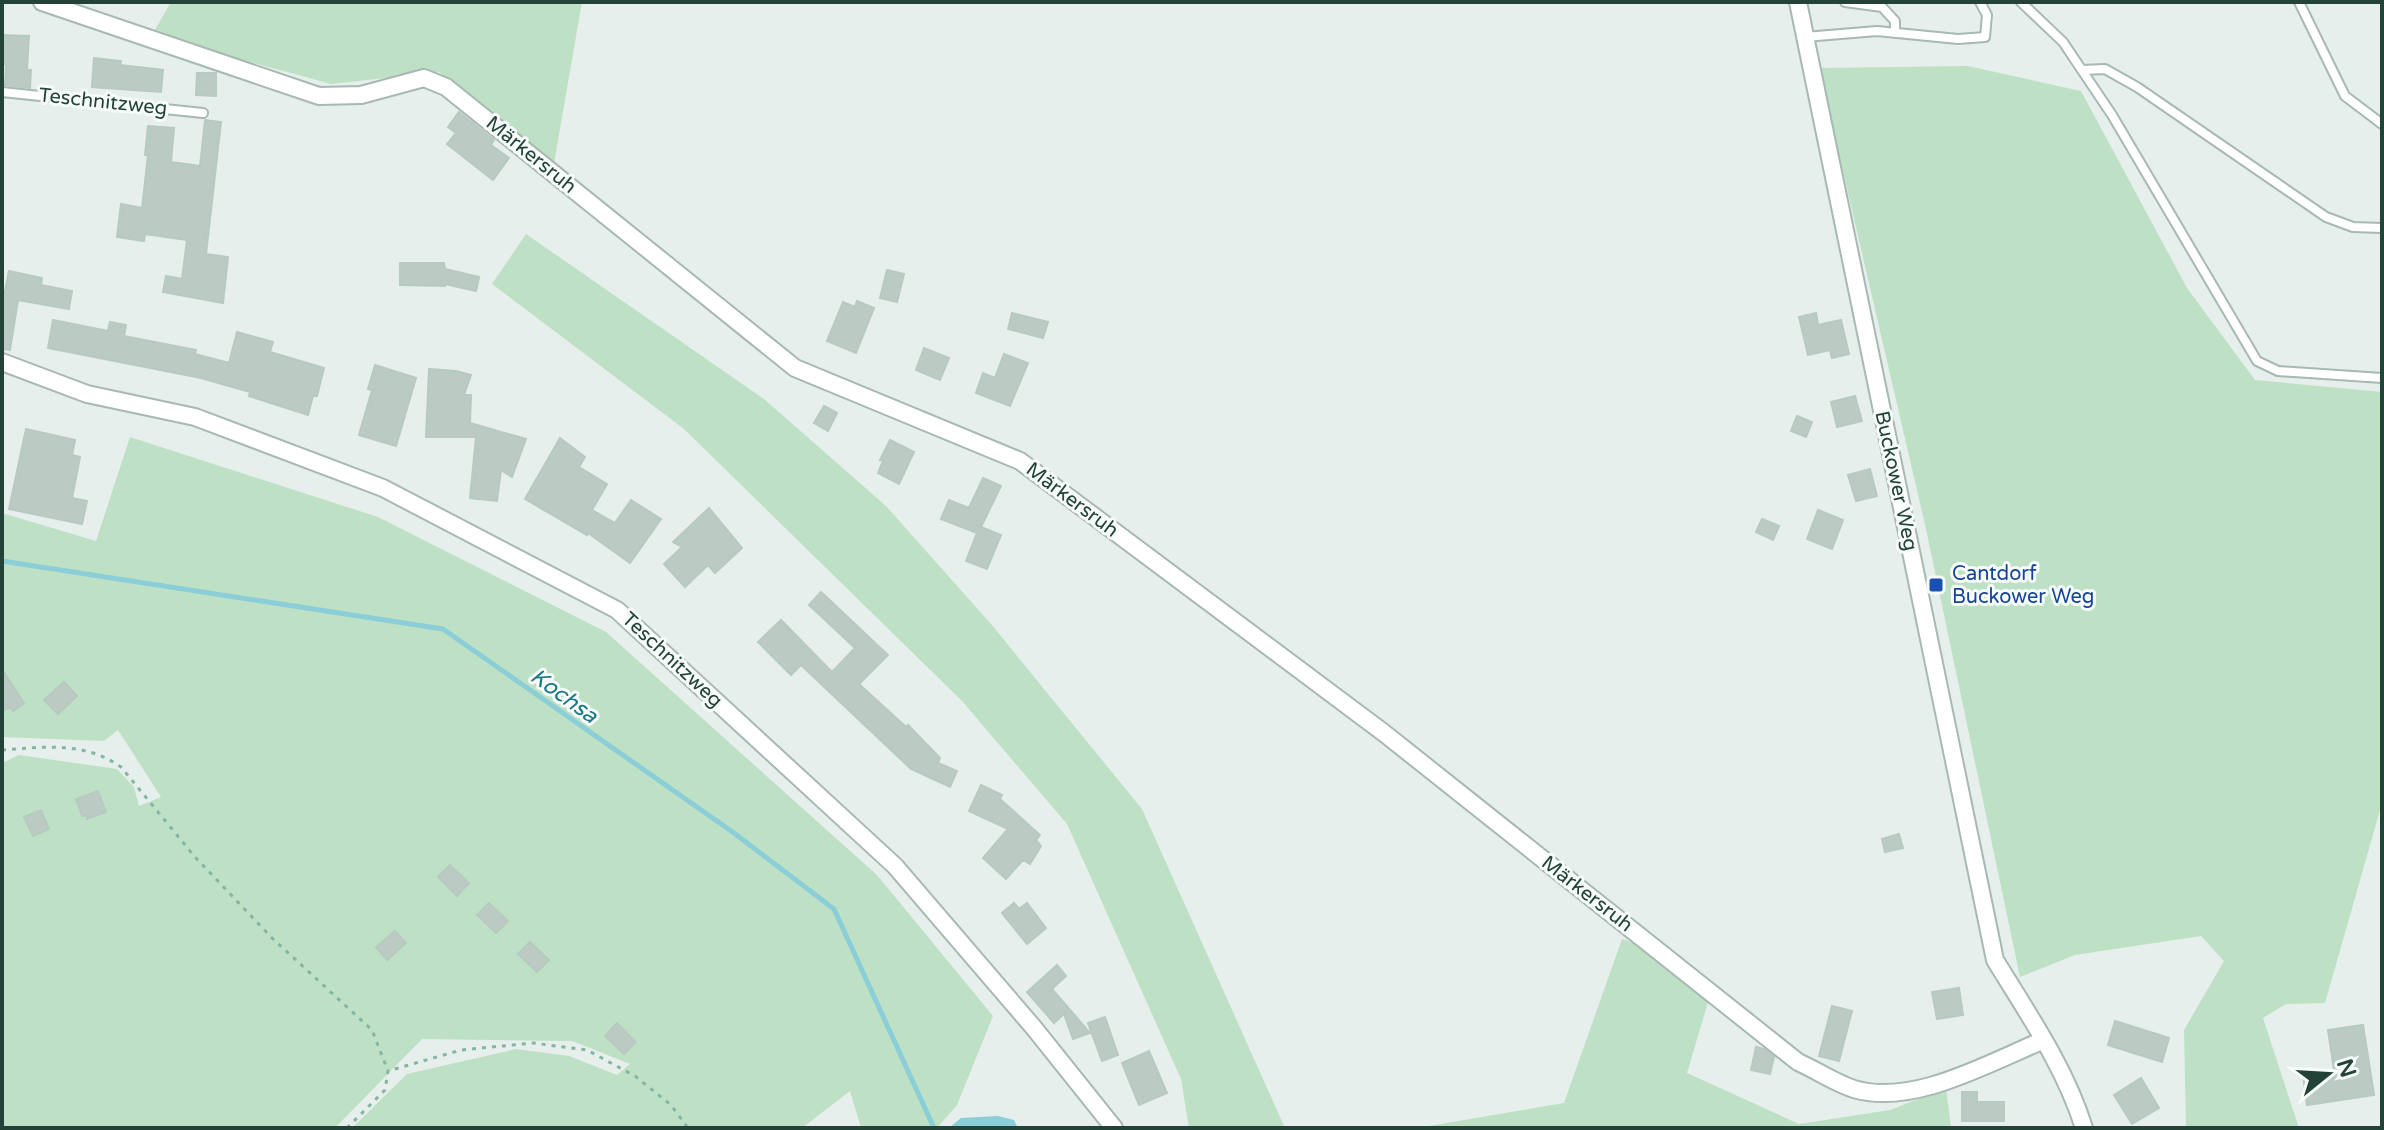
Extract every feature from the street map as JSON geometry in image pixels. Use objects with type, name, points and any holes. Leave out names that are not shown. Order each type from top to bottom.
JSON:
[{"type":"street","name":"Märkersruh","points":[[42,2],[319,96],[361,95],[424,78],[446,87],[795,368],[1020,461],[1384,733],[1798,1062],[1854,1089],[1892,1095],[1935,1084],[2044,1040]]},
{"type":"street","name":"Buckower Weg","points":[[1798,2],[1995,960],[2044,1040],[2075,1099],[2084,1128]]},
{"type":"street","name":"Teschnitzweg","points":[[2,362],[87,394],[195,417],[383,488],[617,610],[895,866],[1034,1028],[1114,1128]]},
{"type":"lane","points":[[1845,2],[1882,7],[1895,21],[1895,33]]},
{"type":"lane","points":[[1805,37],[1877,31],[1958,39],[1985,37],[1987,15],[1980,2]]},
{"type":"lane","points":[[2021,2],[2063,42],[2112,115],[2257,361],[2278,371],[2382,378]]},
{"type":"lane","points":[[2299,2],[2345,96],[2382,124]]},
{"type":"lane","points":[[2082,70],[2105,69],[2137,87],[2326,217],[2353,227],[2382,228]]},
{"type":"lane","name":"Teschnitzweg","points":[[2,92],[203,113]]},
{"type":"path","points":[[2,750],[61,745],[109,758],[121,767],[195,857],[272,938],[372,1030],[388,1071],[385,1090],[347,1128]]},
{"type":"path","points":[[388,1071],[461,1050],[533,1043],[587,1050],[635,1076],[671,1105],[688,1128]]},
{"type":"green space","points":[[171,2],[582,2],[553,169],[439,72],[331,84],[152,35]]},
{"type":"green space","points":[[1968,66],[2081,91],[2187,288],[2255,380],[2382,392],[2382,803],[2325,1003],[2286,1004],[2263,1018],[2299,1128],[2186,1128],[2184,1030],[2224,961],[2201,936],[2075,955],[2020,977],[1926,529],[1819,68]]},
{"type":"green space","points":[[526,234],[764,399],[886,506],[991,624],[1142,809],[1285,1128],[1189,1128],[1181,1079],[1067,824],[962,701],[684,429],[492,284]]},
{"type":"green space","points":[[130,437],[378,517],[606,632],[877,875],[993,1016],[957,1105],[937,1128],[861,1128],[850,1091],[802,1128],[352,1128],[407,1074],[516,1049],[569,1056],[617,1075],[630,1064],[572,1041],[422,1039],[335,1128],[2,1128],[2,763],[19,755],[117,769],[134,787],[139,806],[161,797],[118,730],[104,741],[2,737],[2,513],[96,541]]},
{"type":"green space","points":[[1622,939],[1640,945],[1709,999],[1687,1073],[1799,1124],[1890,1110],[1946,1088],[1951,1128],[1417,1128],[1564,1103]]},
{"type":"water","points":[[998,1116],[1014,1120],[1018,1128],[949,1128],[961,1118]]},
{"type":"building","points":[[2,35],[29,36],[27,70],[31,70],[30,88],[5,85]]},
{"type":"building","points":[[94,58],[121,61],[120,65],[163,70],[161,92],[92,87]]},
{"type":"building","points":[[197,73],[216,73],[216,96],[196,95]]},
{"type":"building","points":[[459,112],[494,140],[491,145],[509,158],[493,180],[447,144],[456,133],[448,127]]},
{"type":"building","points":[[205,120],[221,122],[206,254],[228,257],[223,303],[163,292],[166,276],[182,279],[187,240],[145,234],[144,241],[117,237],[121,204],[142,208],[148,126],[174,128],[171,162],[200,166]]},
{"type":"building","points":[[400,263],[444,263],[445,269],[479,277],[476,291],[445,284],[400,285]]},
{"type":"building","points":[[887,270],[904,274],[897,302],[880,298]]},
{"type":"building","points":[[9,271],[42,278],[41,285],[72,291],[69,309],[18,300],[10,350],[2,349],[2,296]]},
{"type":"building","points":[[857,301],[874,308],[856,353],[827,341],[843,302],[855,307]]},
{"type":"building","points":[[1012,313],[1048,322],[1043,338],[1008,329]]},
{"type":"building","points":[[1816,313],[1818,325],[1841,320],[1849,354],[1832,358],[1830,350],[1808,355],[1799,317]]},
{"type":"building","points":[[53,320],[108,331],[110,322],[126,325],[124,336],[196,350],[195,354],[229,363],[237,332],[273,342],[270,352],[324,368],[308,415],[249,396],[250,392],[201,378],[48,348]]},
{"type":"building","points":[[924,348],[949,358],[940,380],[916,370]]},
{"type":"building","points":[[1004,354],[1028,363],[1010,406],[976,393],[983,373],[995,378]]},
{"type":"building","points":[[375,365],[416,378],[396,446],[359,435],[372,390],[368,389]]},
{"type":"building","points":[[429,369],[471,375],[464,395],[471,395],[470,423],[526,439],[512,477],[501,470],[497,501],[470,498],[476,437],[426,437]]},
{"type":"building","points":[[1855,396],[1862,421],[1837,427],[1831,402]]},
{"type":"building","points":[[824,406],[837,413],[828,431],[814,423]]},
{"type":"building","points":[[1797,416],[1812,422],[1806,437],[1791,431]]},
{"type":"building","points":[[26,429],[75,440],[72,455],[80,457],[72,498],[87,501],[82,524],[9,509]]},
{"type":"building","points":[[560,438],[585,457],[579,467],[607,484],[592,510],[615,523],[631,500],[661,519],[630,563],[588,533],[525,499]]},
{"type":"building","points":[[890,440],[914,452],[899,484],[878,473],[883,461],[880,460]]},
{"type":"building","points":[[1870,469],[1877,496],[1856,501],[1848,475]]},
{"type":"building","points":[[983,478],[1001,486],[981,527],[1001,535],[987,569],[966,561],[977,533],[941,519],[949,500],[969,508]]},
{"type":"building","points":[[709,508],[742,548],[715,573],[708,565],[685,587],[664,564],[682,547],[673,542]]},
{"type":"building","points":[[1818,510],[1843,520],[1832,549],[1807,539]]},
{"type":"building","points":[[1762,519],[1779,526],[1773,540],[1756,532]]},
{"type":"building","points":[[821,592],[888,655],[859,684],[906,727],[908,725],[940,758],[938,763],[957,771],[950,787],[911,769],[801,665],[791,675],[758,642],[781,620],[832,672],[855,648],[809,605]]},
{"type":"building","points":[[2,669],[24,703],[13,711],[10,707],[2,712]]},
{"type":"building","points":[[64,682],[77,696],[58,714],[44,700]]},
{"type":"building","points":[[981,785],[1002,795],[1000,799],[1040,835],[1036,840],[1041,846],[1030,864],[1023,860],[1006,879],[983,858],[1008,829],[969,811]]},
{"type":"building","points":[[98,791],[106,812],[87,819],[86,815],[82,816],[76,799]]},
{"type":"building","points":[[41,810],[49,829],[33,836],[24,817]]},
{"type":"building","points":[[1899,834],[1903,848],[1885,852],[1882,839]]},
{"type":"building","points":[[450,865],[469,883],[457,896],[438,877]]},
{"type":"building","points":[[489,903],[508,921],[496,933],[477,915]]},
{"type":"building","points":[[1014,903],[1019,909],[1027,903],[1046,928],[1027,944],[1002,913]]},
{"type":"building","points":[[395,931],[406,943],[387,960],[376,947]]},
{"type":"building","points":[[530,942],[549,960],[537,972],[518,954]]},
{"type":"building","points":[[1057,965],[1066,976],[1052,989],[1090,1033],[1073,1039],[1064,1014],[1054,1023],[1027,992]]},
{"type":"building","points":[[1959,988],[1963,1015],[1937,1019],[1932,992]]},
{"type":"building","points":[[1832,1006],[1852,1011],[1839,1061],[1819,1056]]},
{"type":"building","points":[[1105,1017],[1118,1055],[1102,1061],[1088,1023]]},
{"type":"building","points":[[2115,1021],[2169,1038],[2162,1062],[2108,1045]]},
{"type":"building","points":[[617,1023],[636,1042],[624,1054],[605,1036]]},
{"type":"building","points":[[2363,1025],[2374,1095],[2307,1105],[2303,1075],[2334,1070],[2328,1030]]},
{"type":"building","points":[[1756,1047],[1774,1057],[1770,1074],[1751,1070]]},
{"type":"building","points":[[1149,1051],[1167,1093],[1139,1105],[1122,1063]]},
{"type":"building","points":[[2141,1078],[2159,1108],[2132,1124],[2114,1095]]},
{"type":"building","points":[[1962,1092],[1977,1092],[1977,1102],[2004,1102],[2004,1121],[1962,1121]]},
{"type":"waterway","name":"Kochsa","points":[[2,561],[443,629],[734,833],[834,909],[934,1128]]},
{"type":"place","name":"Cantdorf Buckower Weg","points":[[1936,585]]}]
